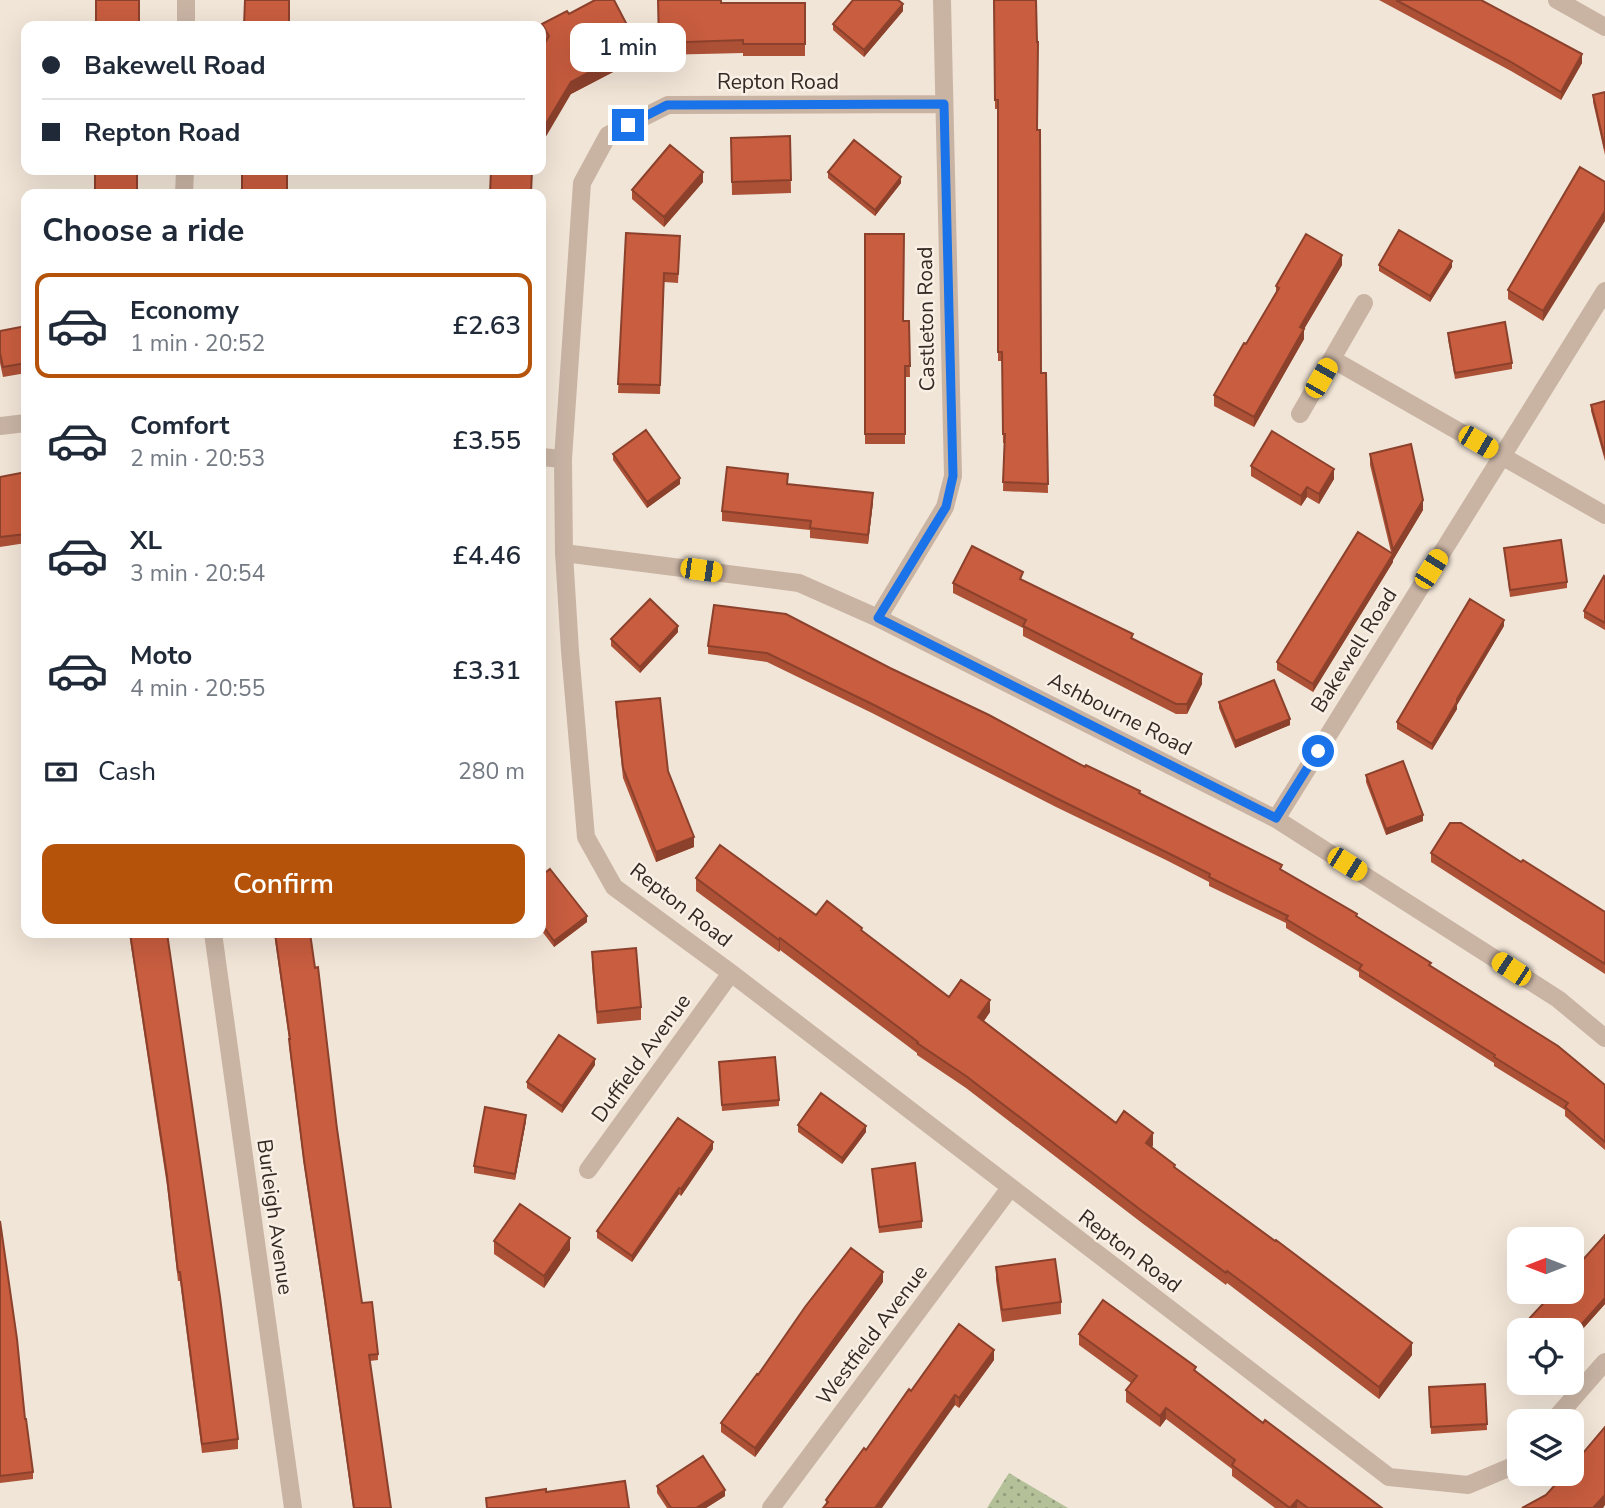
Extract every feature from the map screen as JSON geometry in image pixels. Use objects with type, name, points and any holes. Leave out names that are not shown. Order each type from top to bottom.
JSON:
[{"type":"street","points":[[186,0],[186,21]]},
{"type":"street","name":"Castleton Road","points":[[878,618],[946,507],[953,476],[942,0]]},
{"type":"street","points":[[1557,0],[1605,27]]},
{"type":"street","name":"Repton Road","points":[[944,104],[667,105],[608,135],[582,183],[563,459],[564,553],[586,837],[614,887],[731,973],[1389,1477],[1468,1485],[1507,1469]]},
{"type":"street","name":"Bakewell Road","points":[[1276,818],[1605,291]]},
{"type":"street","points":[[1300,414],[1364,303]]},
{"type":"street","points":[[1332,359],[1605,515]]},
{"type":"street","points":[[0,426],[21,424]]},
{"type":"street","points":[[546,457],[563,459]]},
{"type":"street","name":"Ashbourne Road","points":[[564,553],[799,583],[878,618],[1276,818],[1558,999],[1605,1038]]},
{"type":"street","name":"Burleigh Avenue","points":[[214,938],[293,1508]]},
{"type":"street","name":"Duffield Avenue","points":[[588,1170],[731,973]]},
{"type":"street","name":"Westfield Avenue","points":[[771,1508],[1010,1188]]},
{"type":"street","points":[[1564,1409],[1605,1362]]},
{"type":"green space","points":[[1009,1473],[1068,1508],[987,1508]]},
{"type":"building","points":[[96,0],[139,0],[139,21],[96,21]]},
{"type":"building","points":[[245,0],[289,0],[289,21],[244,21]]},
{"type":"building","points":[[595,0],[614,0],[638,46],[571,82],[546,124],[546,41],[549,36],[546,22],[567,11],[569,14]]},
{"type":"building","points":[[658,0],[805,3],[805,44],[743,44],[743,40],[659,43]]},
{"type":"building","points":[[853,0],[898,0],[903,4],[864,50],[833,24]]},
{"type":"building","points":[[994,0],[1036,0],[1037,130],[1040,130],[1041,373],[1046,373],[1048,484],[1003,482],[1005,434],[1002,352],[998,352],[998,100],[995,100]]},
{"type":"building","points":[[1396,0],[1481,0],[1582,54],[1561,92]]},
{"type":"building","points":[[1605,92],[1605,149],[1593,95]]},
{"type":"building","points":[[790,136],[791,180],[732,182],[731,138]]},
{"type":"building","points":[[854,140],[901,177],[875,210],[828,172]]},
{"type":"building","points":[[670,145],[703,172],[664,217],[632,190]]},
{"type":"building","points":[[1580,167],[1605,182],[1605,211],[1543,311],[1508,290]]},
{"type":"building","points":[[95,175],[137,175],[137,189],[95,189]]},
{"type":"building","points":[[242,175],[287,175],[287,189],[242,189]]},
{"type":"building","points":[[491,175],[532,175],[531,189],[490,189]]},
{"type":"building","points":[[1399,230],[1452,261],[1430,296],[1379,265]]},
{"type":"building","points":[[626,233],[680,236],[678,274],[664,273],[660,385],[618,384]]},
{"type":"building","points":[[865,234],[904,234],[903,321],[909,321],[910,366],[905,366],[905,434],[865,434]]},
{"type":"building","points":[[1306,234],[1342,255],[1300,327],[1304,329],[1254,417],[1214,395],[1279,288],[1276,286]]},
{"type":"building","points":[[1505,322],[1512,363],[1455,373],[1448,333]]},
{"type":"building","points":[[21,327],[21,364],[3,367],[0,331]]},
{"type":"building","points":[[1605,401],[1605,455],[1591,405]]},
{"type":"building","points":[[646,430],[680,478],[647,502],[613,454]]},
{"type":"building","points":[[1272,431],[1334,469],[1319,494],[1307,487],[1301,496],[1251,466]]},
{"type":"building","points":[[1411,444],[1423,500],[1393,550],[1370,454]]},
{"type":"building","points":[[727,467],[788,474],[787,484],[873,493],[868,535],[810,528],[811,521],[722,511]]},
{"type":"building","points":[[21,473],[21,535],[0,537],[0,477]]},
{"type":"building","points":[[1358,532],[1393,554],[1313,684],[1277,662]]},
{"type":"building","points":[[1561,540],[1567,582],[1510,590],[1504,548]]},
{"type":"building","points":[[972,546],[1023,572],[1020,579],[1133,634],[1131,638],[1202,674],[1187,704],[1176,704],[1023,626],[1026,620],[953,583]]},
{"type":"building","points":[[1605,577],[1605,623],[1584,611]]},
{"type":"building","points":[[650,599],[678,626],[640,667],[611,639]]},
{"type":"building","points":[[1470,599],[1504,620],[1432,744],[1397,722]]},
{"type":"building","points":[[714,605],[786,614],[1282,865],[1280,869],[1357,914],[1356,916],[1431,963],[1429,965],[1558,1046],[1605,1085],[1605,1142],[1565,1107],[1568,1103],[1359,969],[1362,965],[1286,919],[1288,916],[1209,877],[1210,874],[767,653],[708,646]]},
{"type":"building","points":[[1274,680],[1290,719],[1235,741],[1219,702]]},
{"type":"building","points":[[660,698],[668,771],[694,837],[656,852],[623,768],[616,702]]},
{"type":"building","points":[[1403,761],[1423,815],[1386,829],[1366,775]]},
{"type":"building","points":[[1450,823],[1461,823],[1605,912],[1605,964],[1431,853]]},
{"type":"building","points":[[720,845],[816,915],[827,901],[949,997],[961,980],[990,1000],[978,1017],[1116,1123],[1124,1111],[1153,1133],[1146,1143],[1175,1165],[1174,1167],[1412,1343],[1379,1387],[966,1076],[917,1043],[780,938],[779,940],[696,878]]},
{"type":"building","points":[[550,869],[587,916],[554,941],[546,930],[546,872]]},
{"type":"building","points":[[131,938],[168,938],[238,1439],[202,1444],[167,1176]]},
{"type":"building","points":[[276,938],[311,938],[315,968],[318,967],[337,1129],[362,1303],[372,1302],[378,1354],[369,1355],[391,1508],[354,1508],[304,1160]]},
{"type":"building","points":[[636,948],[641,1007],[597,1012],[592,952]]},
{"type":"building","points":[[559,1035],[595,1059],[562,1106],[527,1082]]},
{"type":"building","points":[[775,1057],[779,1100],[722,1105],[719,1062]]},
{"type":"building","points":[[821,1093],[866,1126],[842,1158],[798,1125]]},
{"type":"building","points":[[485,1107],[526,1115],[515,1174],[474,1166]]},
{"type":"building","points":[[678,1118],[713,1142],[632,1256],[597,1231]]},
{"type":"building","points":[[915,1163],[922,1221],[879,1227],[872,1169]]},
{"type":"building","points":[[520,1204],[570,1238],[544,1276],[494,1241]]},
{"type":"building","points":[[0,1221],[33,1472],[0,1476]]},
{"type":"building","points":[[1605,1235],[1605,1298],[1584,1322],[1584,1318],[1530,1318],[1543,1304],[1584,1304],[1584,1259]]},
{"type":"building","points":[[851,1248],[883,1272],[755,1448],[721,1423]]},
{"type":"building","points":[[1055,1259],[1061,1302],[1002,1310],[996,1267]]},
{"type":"building","points":[[1103,1300],[1196,1367],[1194,1370],[1263,1423],[1265,1420],[1382,1508],[1308,1508],[1297,1500],[1290,1508],[1232,1465],[1235,1460],[1166,1408],[1160,1416],[1126,1390],[1137,1376],[1079,1334]]},
{"type":"building","points":[[959,1324],[994,1350],[959,1398],[955,1395],[875,1508],[823,1508],[864,1448],[866,1450]]},
{"type":"building","points":[[1485,1384],[1487,1424],[1431,1427],[1429,1387]]},
{"type":"building","points":[[1605,1427],[1605,1495],[1593,1508],[1522,1508],[1546,1495],[1554,1486],[1584,1486],[1584,1452]]},
{"type":"building","points":[[703,1456],[725,1490],[696,1508],[671,1508],[657,1486]]},
{"type":"building","points":[[625,1481],[629,1508],[487,1508],[486,1498]]},
{"type":"route","points":[[628,125],[667,105],[944,104],[953,476],[946,507],[878,618],[1276,818],[1318,751]]}]
